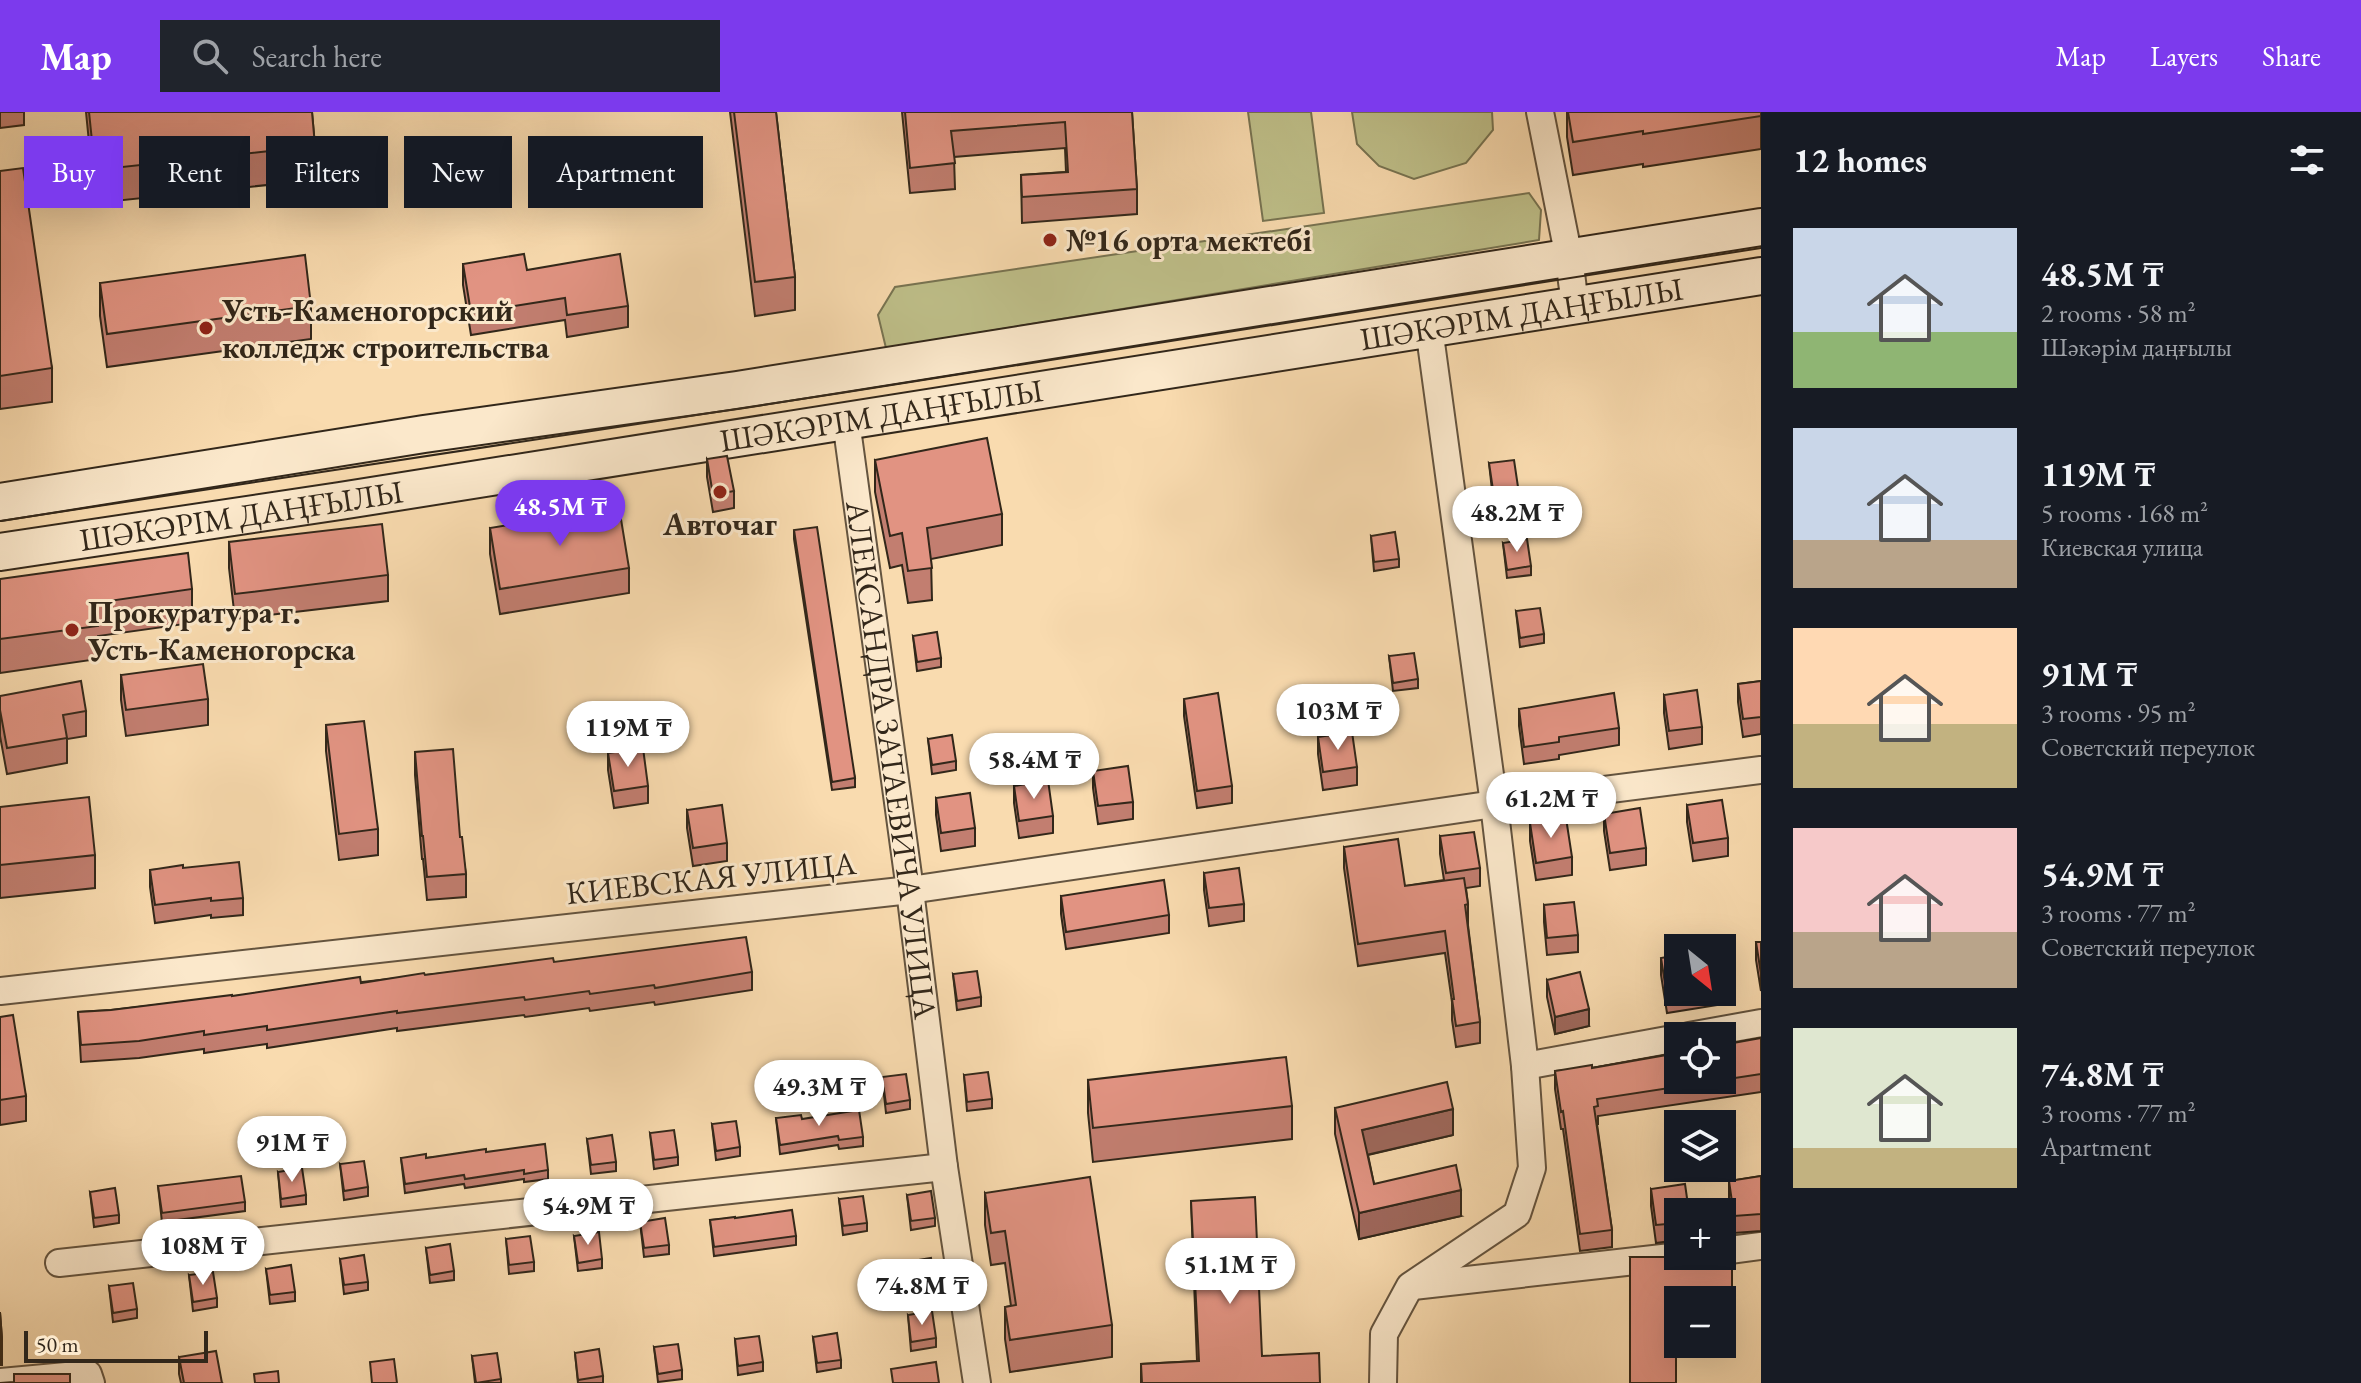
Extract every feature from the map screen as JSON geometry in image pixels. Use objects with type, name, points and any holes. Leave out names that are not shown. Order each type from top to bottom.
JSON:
[{"type":"main road","name":"ШӘКӘРІМ ДАҢҒЫЛЫ","points":[[0,502],[424,434],[652,403],[1761,227]]},
{"type":"main road","name":"ШӘКӘРІМ ДАҢҒЫЛЫ","points":[[0,552],[1761,276]]},
{"type":"main road","points":[[1424,280],[1429,328]]},
{"type":"main road","name":"АЛЕКСАНДРА ЗАТАЕВИЧА УЛИЦА","points":[[837,373],[846,421]]},
{"type":"street","points":[[1540,112],[1569,258],[1575,305]]},
{"type":"street","points":[[1383,1383],[1384,1334],[1410,1286],[1517,1214],[1532,1168],[1525,1066],[1494,804],[1429,328]]},
{"type":"street","name":"АЛЕКСАНДРА ЗАТАЕВИЧА УЛИЦА","points":[[846,421],[944,1167],[977,1383]]},
{"type":"street","name":"КИЕВСКАЯ УЛИЦА","points":[[0,991],[910,890],[1494,804],[1761,770]]},
{"type":"street","points":[[1736,1028],[1761,1023]]},
{"type":"street","points":[[1525,1066],[1664,1041]]},
{"type":"street","points":[[59,1263],[944,1167]]},
{"type":"street","points":[[1736,1249],[1761,1246]]},
{"type":"street","points":[[1410,1286],[1664,1258]]},
{"type":"street","points":[[0,1382],[88,1374],[91,1383]]},
{"type":"green space","points":[[1248,112],[1311,112],[1324,213],[1263,221]]},
{"type":"green space","points":[[1352,112],[1492,112],[1493,130],[1466,163],[1414,179],[1379,166],[1357,144]]},
{"type":"green space","points":[[1529,193],[1541,210],[1539,240],[886,348],[878,315],[895,287]]},
{"type":"building","points":[[89,112],[312,112],[314,136],[266,136],[266,151],[250,153],[250,136],[139,136],[139,165],[123,167],[123,136],[91,136]]},
{"type":"building","points":[[734,112],[776,112],[795,277],[755,282]]},
{"type":"building","points":[[905,112],[1132,112],[1137,189],[1022,197],[1021,175],[1068,172],[1065,122],[951,131],[955,163],[910,168]]},
{"type":"building","points":[[1568,112],[1761,112],[1761,116],[1573,142]]},
{"type":"building","points":[[23,168],[24,208],[29,208],[52,368],[0,376],[0,171]]},
{"type":"building","points":[[524,254],[527,270],[620,254],[628,306],[567,315],[565,298],[471,313],[463,264]]},
{"type":"building","points":[[305,255],[311,306],[107,334],[100,283]]},
{"type":"building","points":[[987,438],[1002,514],[927,528],[932,568],[908,571],[902,533],[890,536],[875,460]]},
{"type":"building","points":[[727,456],[734,491],[713,495],[707,459]]},
{"type":"building","points":[[1514,460],[1518,487],[1493,490],[1489,463]]},
{"type":"building","points":[[619,507],[629,568],[500,589],[490,528]]},
{"type":"building","points":[[382,524],[388,575],[235,594],[229,542]]},
{"type":"building","points":[[817,527],[855,778],[832,782],[794,530]]},
{"type":"building","points":[[1395,532],[1399,559],[1374,562],[1371,536]]},
{"type":"building","points":[[1527,539],[1531,566],[1507,570],[1503,543]]},
{"type":"building","points":[[188,553],[192,589],[95,603],[98,626],[0,639],[0,579]]},
{"type":"building","points":[[1540,608],[1544,634],[1520,638],[1516,611]]},
{"type":"building","points":[[937,632],[941,658],[917,662],[913,636]]},
{"type":"building","points":[[1414,653],[1418,679],[1393,683],[1389,656]]},
{"type":"building","points":[[203,664],[208,699],[126,710],[121,675]]},
{"type":"building","points":[[81,681],[86,711],[63,715],[67,738],[7,748],[0,696]]},
{"type":"building","points":[[1761,681],[1761,717],[1743,719],[1738,684]]},
{"type":"building","points":[[1697,690],[1702,727],[1669,731],[1664,695]]},
{"type":"building","points":[[1218,693],[1232,786],[1197,791],[1184,699]]},
{"type":"building","points":[[1614,693],[1619,728],[1559,737],[1559,742],[1524,747],[1519,709]]},
{"type":"building","points":[[364,721],[378,829],[339,834],[326,725]]},
{"type":"building","points":[[1352,732],[1357,767],[1323,772],[1318,737]]},
{"type":"building","points":[[952,735],[956,761],[932,765],[928,739]]},
{"type":"building","points":[[643,748],[648,786],[614,791],[608,753]]},
{"type":"building","points":[[453,749],[466,874],[427,877],[415,752]]},
{"type":"building","points":[[1128,766],[1133,802],[1098,806],[1093,771]]},
{"type":"building","points":[[1048,780],[1053,816],[1019,821],[1014,786]]},
{"type":"building","points":[[970,793],[975,828],[941,833],[936,798]]},
{"type":"building","points":[[89,797],[95,855],[0,865],[0,807]]},
{"type":"building","points":[[1722,800],[1728,838],[1693,843],[1687,805]]},
{"type":"building","points":[[722,805],[727,843],[693,848],[687,810]]},
{"type":"building","points":[[1640,808],[1646,848],[1610,853],[1604,814]]},
{"type":"building","points":[[1566,818],[1572,857],[1536,863],[1530,823]]},
{"type":"building","points":[[1474,832],[1480,868],[1446,873],[1440,836]]},
{"type":"building","points":[[1398,839],[1405,886],[1464,878],[1480,1022],[1456,1026],[1445,931],[1358,944],[1344,847]]},
{"type":"building","points":[[239,862],[243,898],[211,901],[211,898],[155,905],[150,870]]},
{"type":"building","points":[[1239,868],[1244,904],[1209,908],[1204,873]]},
{"type":"building","points":[[1164,880],[1169,915],[1066,932],[1061,896]]},
{"type":"building","points":[[1574,902],[1578,935],[1547,938],[1544,905]]},
{"type":"building","points":[[746,937],[752,972],[655,988],[654,985],[590,994],[589,991],[525,1000],[524,997],[267,1030],[267,1026],[204,1035],[204,1031],[139,1041],[81,1045],[78,1012],[232,996],[360,977],[361,983],[553,958],[554,962]]},
{"type":"building","points":[[1756,942],[1761,942],[1761,974]]},
{"type":"building","points":[[977,971],[981,997],[957,1001],[953,974]]},
{"type":"building","points":[[1580,972],[1589,1009],[1555,1017],[1547,980]]},
{"type":"building","points":[[13,1015],[26,1096],[0,1100],[0,1017]]},
{"type":"building","points":[[1761,1038],[1761,1074],[1736,1078],[1736,1042]]},
{"type":"building","points":[[1664,1055],[1664,1089],[1597,1099],[1598,1106],[1594,1107],[1612,1230],[1580,1234],[1555,1071],[1592,1065],[1592,1068]]},
{"type":"building","points":[[1286,1057],[1292,1106],[1093,1128],[1088,1080]]},
{"type":"building","points":[[988,1072],[992,1099],[967,1102],[964,1075]]},
{"type":"building","points":[[906,1074],[910,1100],[886,1104],[882,1077]]},
{"type":"building","points":[[1447,1082],[1453,1109],[1362,1130],[1374,1184],[1456,1165],[1461,1190],[1359,1213],[1335,1108]]},
{"type":"building","points":[[859,1110],[863,1137],[839,1140],[838,1136],[780,1145],[776,1118],[801,1115],[802,1119]]},
{"type":"building","points":[[736,1121],[740,1147],[716,1151],[712,1124]]},
{"type":"building","points":[[674,1130],[678,1157],[654,1160],[650,1133]]},
{"type":"building","points":[[612,1135],[616,1162],[591,1165],[587,1139]]},
{"type":"building","points":[[545,1144],[548,1170],[524,1174],[524,1170],[465,1179],[464,1175],[405,1184],[401,1158],[426,1154],[426,1158]]},
{"type":"building","points":[[364,1161],[368,1187],[344,1191],[340,1164]]},
{"type":"building","points":[[302,1168],[306,1195],[281,1199],[278,1172]]},
{"type":"building","points":[[241,1176],[245,1202],[162,1213],[158,1186]]},
{"type":"building","points":[[1761,1176],[1761,1214],[1736,1216],[1736,1198],[1731,1198],[1729,1182]]},
{"type":"building","points":[[1090,1177],[1112,1325],[1010,1340],[1005,1307],[1016,1305],[1005,1231],[991,1233],[985,1193]]},
{"type":"building","points":[[1685,1184],[1687,1198],[1664,1198],[1664,1224],[1656,1225],[1651,1189]]},
{"type":"building","points":[[115,1188],[119,1215],[94,1218],[90,1192]]},
{"type":"building","points":[[931,1191],[935,1218],[911,1221],[907,1195]]},
{"type":"building","points":[[863,1196],[867,1223],[843,1226],[839,1199]]},
{"type":"building","points":[[1255,1197],[1262,1356],[1319,1353],[1320,1383],[1142,1383],[1141,1364],[1199,1361],[1191,1201]]},
{"type":"building","points":[[792,1210],[796,1236],[714,1247],[710,1220]]},
{"type":"building","points":[[665,1218],[669,1245],[644,1248],[640,1222]]},
{"type":"building","points":[[599,1232],[602,1259],[578,1263],[574,1236]]},
{"type":"building","points":[[530,1236],[534,1262],[509,1265],[506,1239]]},
{"type":"building","points":[[450,1244],[454,1271],[430,1275],[426,1248]]},
{"type":"building","points":[[364,1255],[368,1282],[344,1285],[340,1259]]},
{"type":"building","points":[[1630,1257],[1664,1257],[1664,1270],[1732,1270],[1732,1286],[1664,1286],[1664,1358],[1676,1358],[1676,1383],[1630,1383]]},
{"type":"building","points":[[931,1258],[935,1285],[910,1289],[906,1262]]},
{"type":"building","points":[[291,1265],[295,1292],[270,1295],[266,1269]]},
{"type":"building","points":[[213,1272],[217,1298],[193,1302],[189,1275]]},
{"type":"building","points":[[133,1283],[137,1309],[113,1313],[109,1286]]},
{"type":"building","points":[[932,1311],[936,1338],[911,1342],[908,1315]]},
{"type":"building","points":[[837,1333],[841,1360],[817,1363],[813,1337]]},
{"type":"building","points":[[759,1336],[763,1362],[738,1366],[735,1339]]},
{"type":"building","points":[[678,1344],[682,1370],[658,1374],[654,1347]]},
{"type":"building","points":[[599,1349],[603,1376],[578,1380],[575,1353]]},
{"type":"building","points":[[216,1351],[222,1383],[184,1383],[179,1357]]},
{"type":"building","points":[[497,1353],[501,1379],[476,1383],[472,1356]]},
{"type":"building","points":[[394,1359],[397,1383],[372,1383],[370,1362]]},
{"type":"building","points":[[936,1362],[939,1383],[893,1383],[891,1369]]},
{"type":"building","points":[[278,1371],[279,1383],[255,1383],[254,1374]]},
{"type":"building","points":[[14,1374],[70,1374],[70,1383],[0,1383],[14,1382]]},
{"type":"tram line","points":[[0,521],[1761,248]]},
{"type":"place","name":"№16 орта мектебі","points":[[1050,240]]},
{"type":"place","name":"Усть-Каменогорский колледж строительства","points":[[206,328]]},
{"type":"place","name":"Авточаг","points":[[720,492]]},
{"type":"place","name":"Прокуратура г. Усть-Каменогорска","points":[[72,630]]}]
